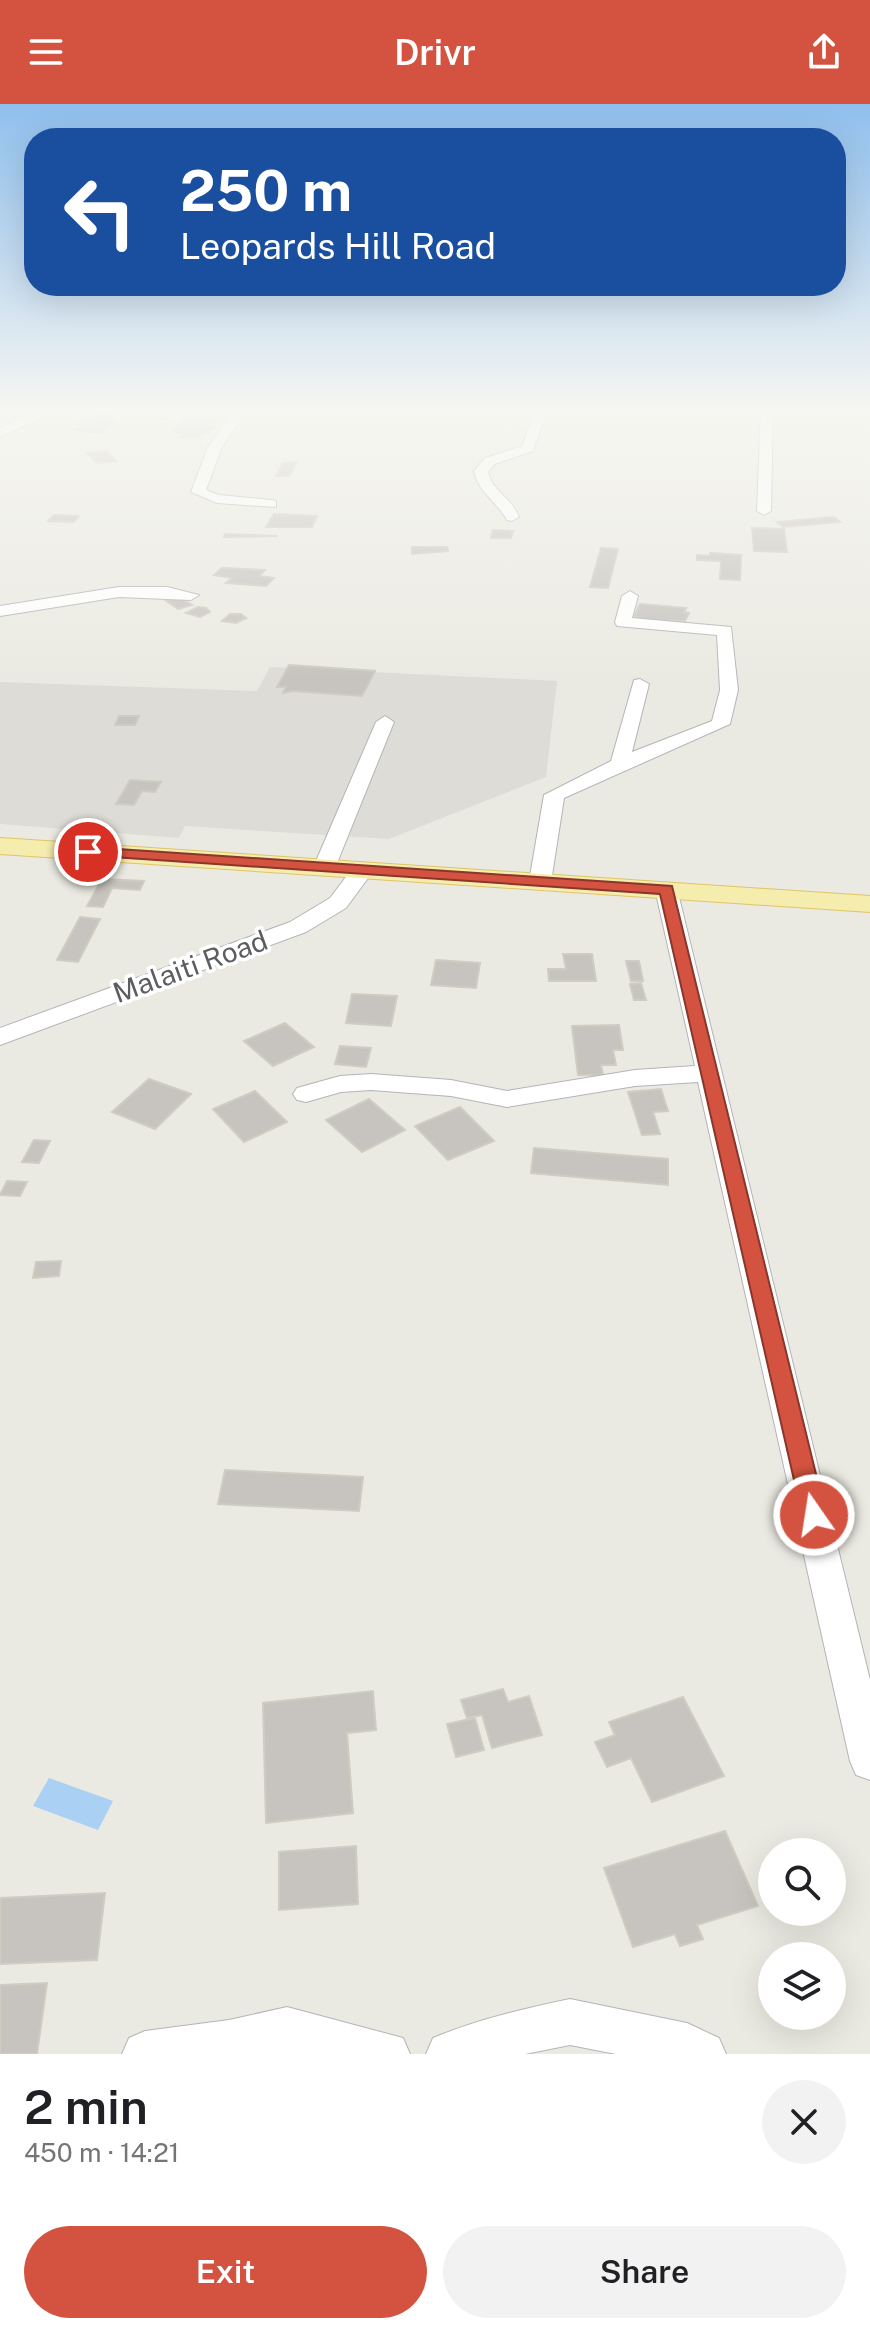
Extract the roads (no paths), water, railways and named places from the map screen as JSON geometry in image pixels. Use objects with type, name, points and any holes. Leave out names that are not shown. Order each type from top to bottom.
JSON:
[{"type":"main road","points":[[0,846],[870,904]]},
{"type":"street","points":[[212,497],[271,504]]},
{"type":"street","points":[[498,497],[511,510],[512,517]]},
{"type":"street","points":[[764,497],[764,511]]},
{"type":"street","points":[[0,611],[117,592],[161,590],[191,595]]},
{"type":"street","points":[[540,882],[554,795],[620,763],[721,724],[729,690],[725,631],[623,622],[630,596]]},
{"type":"street","points":[[620,763],[640,684]]},
{"type":"street","points":[[324,868],[385,722]]},
{"type":"street","name":"Malaiti Road","points":[[3,1033],[298,927],[338,903],[363,870]]},
{"type":"street","points":[[666,889],[870,1761]]},
{"type":"street","points":[[306,1094],[340,1084],[371,1082],[451,1088],[507,1099],[635,1078],[711,1073]]},
{"type":"street","points":[[449,2054],[489,2039],[570,2022],[687,2046],[703,2054]]},
{"type":"street","points":[[145,2054],[229,2043],[287,2030],[387,2054]]},
{"type":"water","points":[[49,1778],[113,1801],[98,1830],[33,1806]]}]
